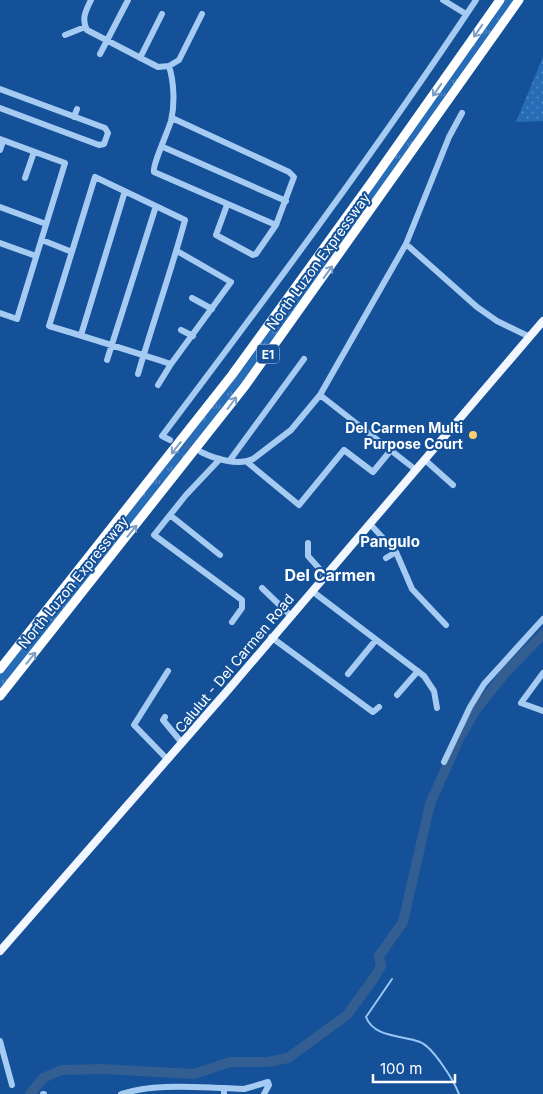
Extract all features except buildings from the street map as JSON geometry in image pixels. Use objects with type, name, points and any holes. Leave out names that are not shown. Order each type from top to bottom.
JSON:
[{"type":"highway","name":"North Luzon Expressway","points":[[0,669],[232,375],[371,184],[500,0]]},
{"type":"highway","name":"North Luzon Expressway","points":[[0,696],[245,386],[519,0]]},
{"type":"main road","name":"Calulut - Del Carmen Road","points":[[0,951],[168,760],[271,637],[543,322]]},
{"type":"street","points":[[85,28],[84,12],[91,0]]},
{"type":"street","points":[[100,54],[128,0]]},
{"type":"street","points":[[443,0],[466,14]]},
{"type":"street","points":[[170,440],[162,436],[338,199],[476,0]]},
{"type":"street","points":[[140,58],[162,14]]},
{"type":"street","points":[[85,28],[107,42],[158,67],[169,66],[179,60],[202,14]]},
{"type":"street","points":[[65,35],[85,28]]},
{"type":"street","points":[[169,66],[172,77],[172,118],[163,147],[153,167],[154,172],[276,225]]},
{"type":"street","points":[[0,90],[105,128],[108,133],[104,144],[99,145],[0,108]]},
{"type":"street","points":[[74,117],[77,109]]},
{"type":"street","points":[[247,462],[291,430],[320,395],[406,244],[449,137],[462,113]]},
{"type":"street","points":[[172,118],[291,173],[294,181],[276,225],[260,252],[253,255],[216,235],[227,205]]},
{"type":"street","points":[[0,150],[2,140],[65,163],[17,319],[0,312]]},
{"type":"street","points":[[163,147],[286,201]]},
{"type":"street","points":[[25,178],[34,152]]},
{"type":"street","points":[[138,374],[143,355],[177,251],[185,220],[95,177],[49,326],[81,335],[111,346],[143,355],[171,364]]},
{"type":"street","points":[[81,335],[125,192]]},
{"type":"street","points":[[107,360],[156,206]]},
{"type":"street","points":[[0,207],[46,224]]},
{"type":"street","points":[[42,240],[72,252]]},
{"type":"street","points":[[0,243],[36,256]]},
{"type":"street","points":[[406,244],[477,307],[497,321],[530,337]]},
{"type":"street","points":[[158,385],[171,364],[232,282],[177,251]]},
{"type":"street","points":[[192,298],[212,309]]},
{"type":"street","points":[[181,330],[193,336]]},
{"type":"street","points":[[230,460],[304,359]]},
{"type":"street","points":[[320,395],[416,470]]},
{"type":"street","points":[[201,452],[220,459],[247,462],[299,505],[344,450],[373,472],[391,450]]},
{"type":"street","points":[[220,459],[154,535],[242,600],[242,608],[232,622]]},
{"type":"street","points":[[425,460],[453,485]]},
{"type":"street","points":[[170,515],[220,555]]},
{"type":"street","points":[[370,524],[396,552],[412,589],[446,625]]},
{"type":"street","points":[[308,543],[308,556],[325,575]]},
{"type":"street","points":[[386,558],[396,552]]},
{"type":"street","points":[[262,588],[291,616]]},
{"type":"street","points":[[312,591],[431,684],[437,700],[437,708]]},
{"type":"street","points":[[444,762],[470,707],[484,684],[543,619]]},
{"type":"street","points":[[271,637],[374,713],[379,707]]},
{"type":"street","points":[[348,674],[375,641]]},
{"type":"street","points":[[168,671],[134,726],[168,760]]},
{"type":"street","points":[[397,694],[418,672]]},
{"type":"street","points":[[543,673],[521,703],[543,711]]},
{"type":"street","points":[[165,717],[163,720],[165,724],[182,743]]},
{"type":"street","points":[[0,1041],[12,1085]]},
{"type":"street","points":[[121,1094],[142,1091],[244,1092],[268,1082],[269,1085],[264,1094]]},
{"type":"green space","points":[[503,0],[516,0],[436,118],[224,408],[0,690],[0,674],[150,486]]},
{"type":"green space","points":[[543,57],[543,121],[516,122]]},
{"type":"waterway","points":[[30,1094],[43,1078],[61,1070],[103,1069],[194,1074],[230,1062],[268,1062],[288,1058],[347,1015],[374,978],[381,966],[379,956],[403,922],[430,804],[459,739],[475,711],[506,672],[543,634]]},
{"type":"waterway","points":[[392,979],[366,1017],[370,1024],[375,1029],[389,1035],[413,1040],[425,1045],[442,1065],[459,1094]]},
{"type":"tunnel","points":[[176,443],[197,450]]},
{"type":"place","name":"Del Carmen Multi Purpose Court","points":[[473,435]]},
{"type":"district","name":"Pangulo","points":[[390,541]]},
{"type":"district","name":"Del Carmen","points":[[330,575]]}]
